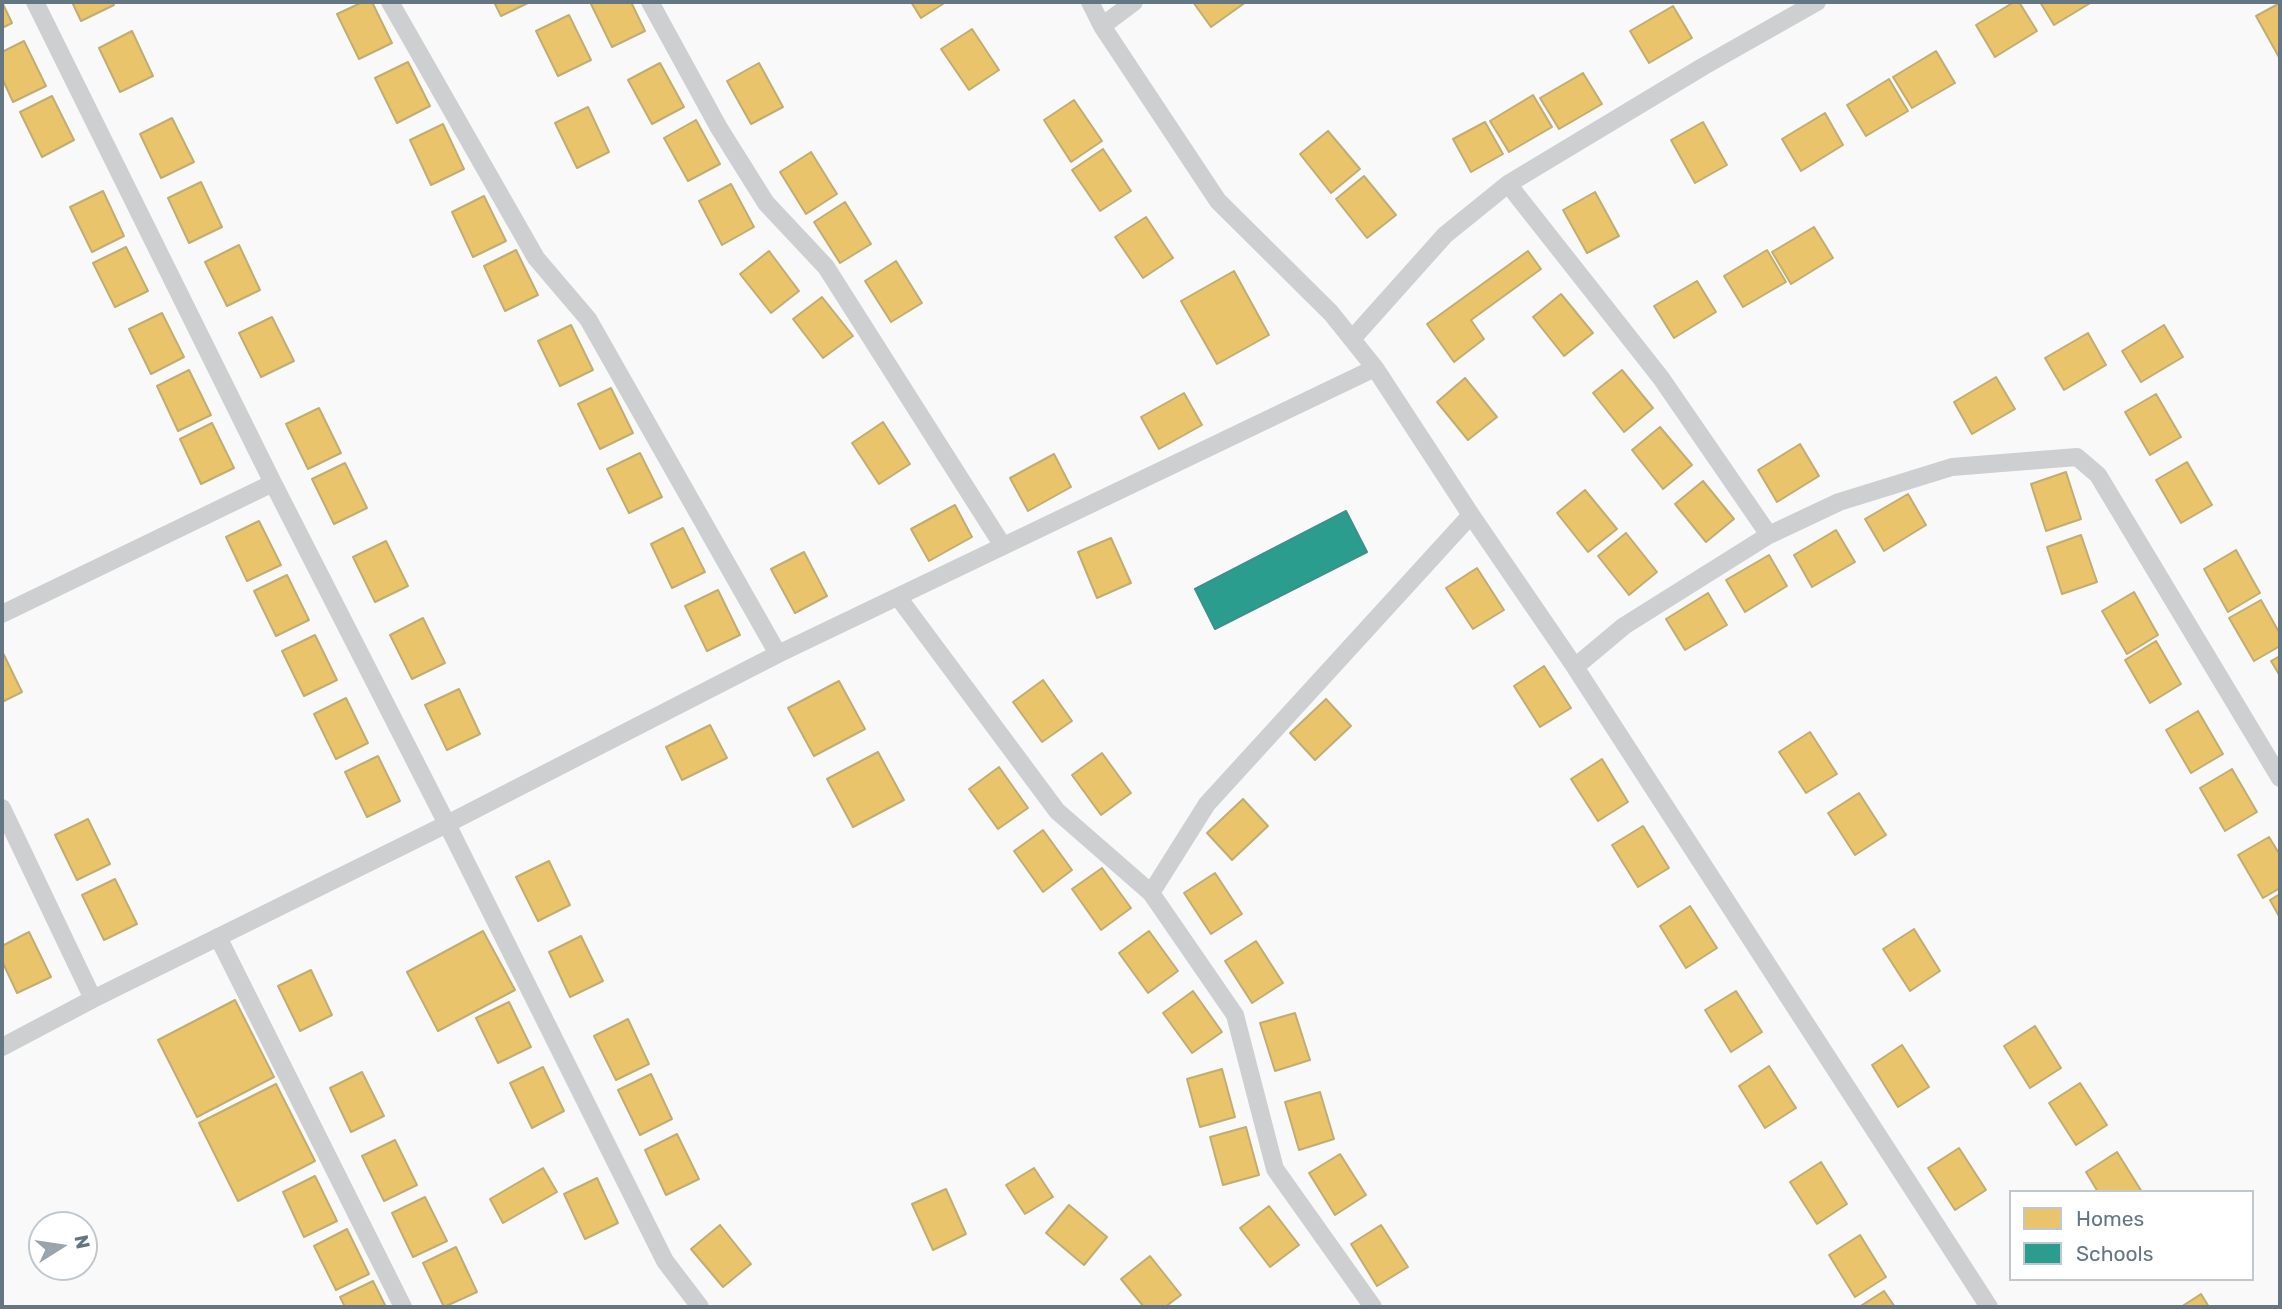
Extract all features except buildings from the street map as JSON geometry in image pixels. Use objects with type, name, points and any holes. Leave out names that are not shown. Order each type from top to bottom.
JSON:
[{"type":"street","points":[[35,2],[273,483],[665,1261],[700,1307]]},
{"type":"street","points":[[390,2],[536,258],[588,319],[778,654]]},
{"type":"street","points":[[650,2],[719,128],[766,203],[826,267],[1003,546]]},
{"type":"street","points":[[1090,2],[1102,26],[1218,201],[1331,313],[1375,368],[1575,667],[1989,1307]]},
{"type":"street","points":[[1102,26],[1134,2]]},
{"type":"street","points":[[1352,339],[1445,235],[1508,184],[1816,2]]},
{"type":"street","points":[[1508,184],[1661,378],[1769,535]]},
{"type":"street","points":[[2,1047],[93,999],[447,824],[778,654],[1375,368]]},
{"type":"street","points":[[1575,667],[1624,626],[1769,535],[1839,502],[1952,467],[2077,457],[2098,475],[2280,778]]},
{"type":"street","points":[[2,614],[273,483]]},
{"type":"street","points":[[1152,893],[1207,804],[1471,515]]},
{"type":"street","points":[[898,597],[1057,811],[1152,893],[1235,1015],[1275,1169],[1373,1307]]},
{"type":"street","points":[[2,808],[93,999]]},
{"type":"street","points":[[218,937],[402,1307]]}]
